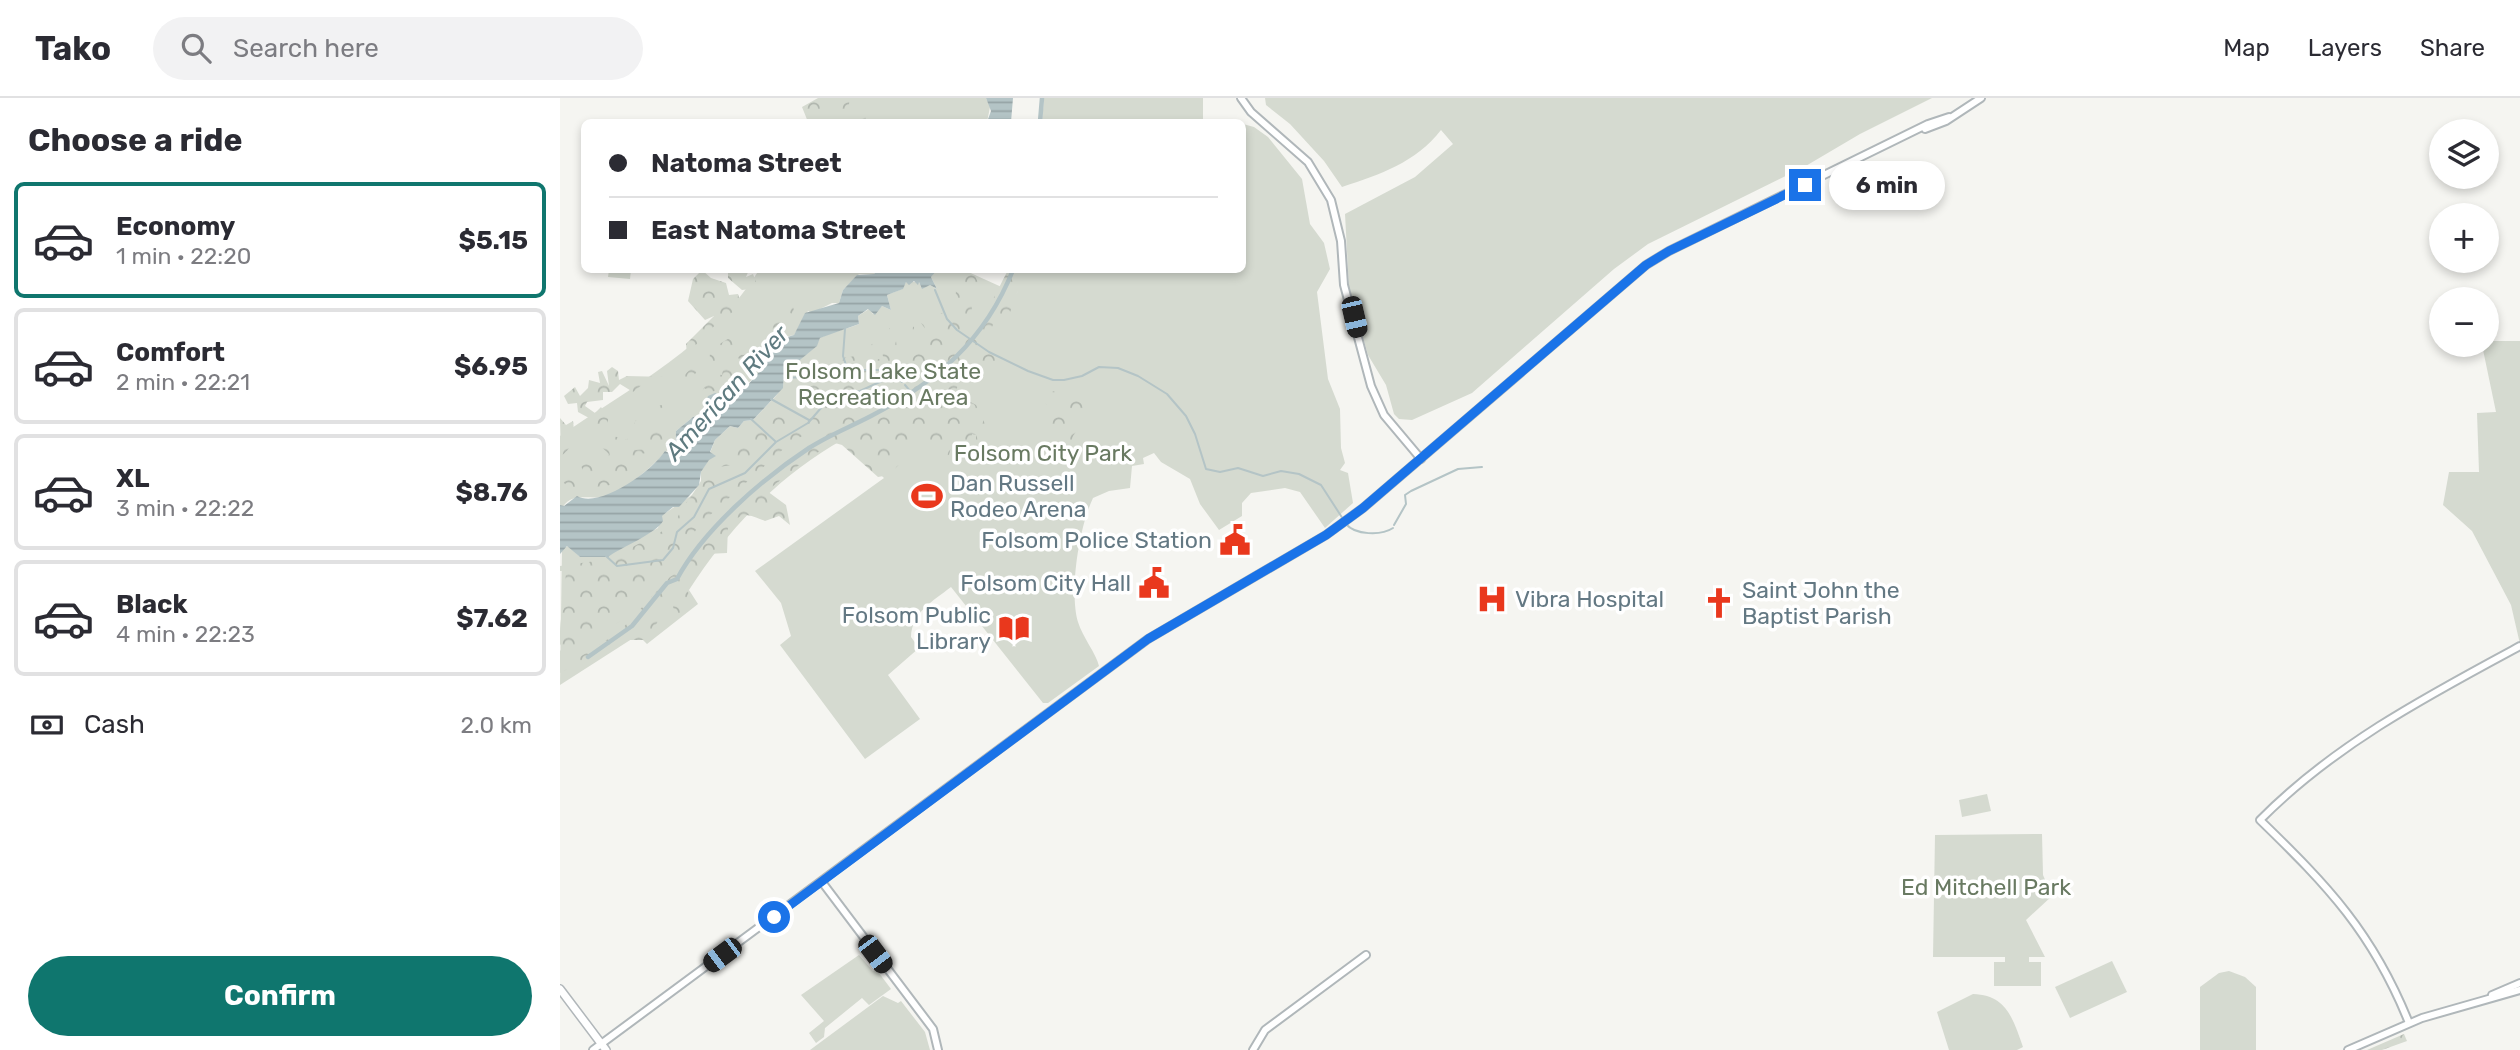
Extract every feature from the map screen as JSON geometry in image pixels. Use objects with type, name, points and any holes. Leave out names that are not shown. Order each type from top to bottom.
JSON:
[{"type":"main road","points":[[1241,98],[1251,112],[1308,162],[1331,200],[1341,241],[1344,285],[1371,386],[1384,415],[1421,459]]},
{"type":"main road","points":[[593,1050],[603,1047],[1043,716],[1185,615],[1332,531],[1363,508],[1657,257],[1950,117],[1981,98]]},
{"type":"main road","points":[[2409,1023],[2383,965],[2357,923],[2322,881],[2260,820],[2304,778],[2377,727],[2423,698],[2520,646]]},
{"type":"main road","points":[[822,882],[933,1029],[938,1050]]},
{"type":"main road","points":[[1253,1050],[1265,1030],[1366,955]]},
{"type":"main road","points":[[2348,1050],[2409,1023],[2520,984]]},
{"type":"main road","points":[[560,989],[603,1047]]},
{"type":"main road","points":[[2490,996],[2520,990]]},
{"type":"green space","points":[[818,98],[850,98],[847,116],[843,119],[831,115],[824,119],[807,119],[802,107]]},
{"type":"green space","points":[[826,98],[986,98],[990,107],[988,119],[820,119]]},
{"type":"green space","points":[[860,98],[876,98],[868,107],[866,119],[856,119],[859,105],[864,102]]},
{"type":"green space","points":[[1044,98],[1203,98],[1203,119],[1042,119]]},
{"type":"green space","points":[[1265,98],[1932,98],[1860,134],[1804,167],[1648,244],[1614,269],[1472,393],[1412,420],[1399,419],[1394,414],[1386,385],[1368,355],[1349,288],[1345,214],[1415,177],[1453,144],[1441,130],[1409,159],[1384,172],[1342,187],[1324,161],[1290,124],[1266,105]]},
{"type":"green space","name":"Folsom City Park","points":[[1246,125],[1254,127],[1268,137],[1302,179],[1310,224],[1324,243],[1330,269],[1317,292],[1328,379],[1340,409],[1341,448],[1345,463],[1340,470],[1348,473],[1353,503],[1325,528],[1300,492],[1285,488],[1251,493],[1242,503],[1242,516],[1219,530],[1200,504],[1190,479],[1161,462],[1154,453],[1143,458],[1144,464],[1132,466],[1130,488],[1109,491],[1093,498],[1083,525],[1075,577],[1075,609],[1080,628],[1099,666],[1048,703],[1043,703],[951,587],[919,614],[911,637],[919,648],[888,675],[920,719],[865,759],[780,645],[791,636],[781,603],[755,571],[884,478],[844,439],[798,469],[738,525],[689,590],[698,604],[647,644],[638,635],[560,685],[562,549],[568,546],[580,557],[609,555],[658,528],[661,516],[692,495],[701,481],[701,472],[709,459],[715,456],[710,453],[715,440],[730,426],[738,428],[744,421],[753,420],[783,387],[784,373],[816,346],[820,338],[859,324],[858,316],[869,309],[873,314],[882,306],[891,310],[887,295],[902,289],[906,282],[919,282],[921,287],[930,285],[937,289],[931,277],[933,273],[971,273],[1017,294],[1018,273],[1246,273]]},
{"type":"green space","points":[[609,273],[631,273],[630,279],[608,277]]},
{"type":"green space","points":[[699,273],[705,273],[726,283],[729,295],[738,294],[740,301],[733,312],[722,318],[687,354],[686,344],[714,316],[705,320],[688,301],[693,279]]},
{"type":"green space","points":[[728,273],[748,273],[746,277],[753,274],[756,282],[750,289],[742,290],[728,278]]},
{"type":"green space","name":"Folsom Lake State Recreation Area","points":[[757,273],[875,273],[859,274],[843,290],[839,303],[832,303],[812,313],[808,311],[794,335],[776,339],[759,372],[743,387],[721,396],[707,398],[700,415],[693,417],[676,431],[675,456],[668,450],[637,478],[610,494],[575,498],[563,507],[560,505],[560,436],[668,363],[719,320]]},
{"type":"green space","points":[[807,273],[814,273],[824,281],[825,294],[805,284]]},
{"type":"green space","points":[[956,273],[966,273],[975,276],[981,289],[971,300],[973,320],[960,339],[910,374],[790,443],[699,525],[681,554],[620,621],[584,646],[566,652],[560,644],[562,613],[568,601],[579,593],[580,585],[565,586],[566,571],[560,571],[560,566],[610,559],[674,525],[682,508],[706,478],[747,471],[748,468],[732,465],[712,468],[747,443],[751,425],[764,412],[791,411],[815,402],[814,390],[795,380],[810,370],[814,374],[826,369],[832,358],[855,356],[873,343],[878,359],[884,361],[881,347],[884,341],[896,341],[898,356],[903,360],[911,359],[927,345],[920,334],[927,331],[921,323],[936,325],[942,331],[945,328],[940,314],[947,310],[956,321],[962,319],[953,299],[956,293],[953,280]]},
{"type":"green space","points":[[1006,273],[1018,273],[1019,288],[1009,315],[996,317],[990,332],[995,343],[1004,349],[1004,354],[988,371],[961,377],[954,396],[911,441],[902,444],[906,457],[889,475],[878,477],[842,445],[835,443],[809,457],[767,491],[786,505],[790,525],[779,516],[765,521],[745,515],[737,518],[728,527],[727,553],[707,554],[686,582],[691,606],[676,617],[672,603],[666,601],[657,623],[644,640],[620,640],[560,673],[560,650],[572,662],[619,632],[670,577],[679,571],[679,564],[736,500],[789,453],[833,423],[885,399],[962,346],[984,317]]},
{"type":"green space","points":[[801,295],[799,300],[792,302],[795,315],[787,312],[786,321],[781,323],[779,329],[774,327],[771,333],[764,332],[763,324],[772,319],[769,308],[774,299],[778,298],[783,305]]},
{"type":"green space","points":[[898,320],[914,327],[914,332],[906,337],[889,329]]},
{"type":"green space","points":[[739,332],[744,342],[739,352],[743,355],[751,352],[755,363],[751,365],[747,359],[733,358],[731,366],[740,368],[739,372],[723,380],[720,389],[711,392],[704,388],[696,401],[691,390],[681,385],[681,379],[693,366],[699,369],[691,379],[699,383],[704,382],[708,373],[722,375],[723,370],[709,366],[710,353],[713,351],[717,360],[725,363],[724,357],[717,350],[718,345]]},
{"type":"green space","points":[[2499,341],[2520,341],[2520,644],[2511,605],[2472,531],[2443,505],[2449,472],[2479,472],[2477,413],[2496,412],[2485,357],[2499,357]]},
{"type":"green space","points":[[612,367],[618,371],[619,380],[627,376],[667,377],[669,381],[655,399],[651,396],[652,383],[648,380],[633,392],[620,384],[612,392],[603,392],[603,400],[587,402],[585,406],[595,413],[601,407],[608,418],[608,430],[599,434],[589,418],[578,412],[577,403],[568,404],[564,396],[575,387],[580,396],[588,388],[589,380],[600,383],[598,372],[602,371],[609,386],[607,371]]},
{"type":"green space","points":[[1047,390],[1072,395],[1094,408],[1073,436],[1071,450],[1066,455],[1058,454],[1052,445],[1048,421],[1054,414],[1042,398]]},
{"type":"green space","points":[[965,399],[976,405],[995,445],[992,448],[986,445],[980,453],[976,452],[976,435],[972,434],[970,458],[963,462],[958,459],[961,451],[959,447],[951,447],[949,455],[941,456],[931,451],[925,441],[931,431],[952,415]]},
{"type":"green space","points":[[662,405],[667,439],[654,447],[636,441],[635,450],[648,449],[648,453],[638,454],[632,462],[623,455],[629,470],[610,485],[597,487],[598,476],[593,475],[593,494],[579,494],[561,480],[566,473],[573,480],[584,477],[579,456],[592,446],[596,449],[597,460],[605,463],[609,454],[597,443],[610,435],[627,440],[636,420],[640,420],[644,432],[653,431],[646,416],[659,414],[655,408]]},
{"type":"green space","points":[[560,418],[566,425],[573,421],[574,431],[571,445],[561,456]]},
{"type":"green space","points":[[1987,794],[1991,811],[1962,817],[1959,800]]},
{"type":"green space","name":"Ed Mitchell Park","points":[[2042,834],[2043,875],[2052,896],[2026,920],[2045,957],[2029,957],[2029,962],[2041,962],[2041,986],[1994,986],[1994,962],[2005,962],[2005,957],[1933,957],[1935,835]]},
{"type":"green space","points":[[859,955],[873,971],[876,969],[891,989],[869,1005],[862,998],[825,1028],[824,1037],[816,1043],[809,1033],[824,1021],[801,995]]},
{"type":"green space","points":[[2112,961],[2127,992],[2070,1018],[2055,987]]},
{"type":"green space","points":[[2229,971],[2245,977],[2256,987],[2256,1050],[2200,1050],[2200,987],[2219,973]]},
{"type":"green space","points":[[1973,994],[1994,999],[2007,1010],[2023,1047],[2017,1050],[1949,1050],[1937,1012]]},
{"type":"green space","points":[[883,996],[898,1003],[901,1001],[925,1032],[930,1050],[810,1050]]},
{"type":"green space","points":[[2404,1034],[2407,1041],[2382,1050],[2367,1050]]},
{"type":"shaded area","points":[[986,98],[1013,98],[1011,119],[988,119],[991,111]]},
{"type":"shaded area","points":[[934,273],[931,277],[937,289],[930,285],[922,289],[919,282],[918,285],[914,281],[909,285],[906,282],[903,289],[887,295],[891,310],[882,306],[875,315],[868,309],[858,316],[859,324],[820,338],[817,346],[784,373],[783,388],[753,420],[744,421],[738,428],[730,426],[715,440],[710,452],[716,456],[709,460],[701,472],[699,485],[679,507],[673,507],[662,516],[663,521],[654,530],[608,557],[580,557],[567,546],[560,554],[560,505],[564,506],[577,496],[587,499],[612,493],[638,477],[665,451],[675,456],[676,431],[693,417],[700,415],[708,396],[715,393],[724,396],[747,386],[770,359],[774,341],[794,335],[805,313],[839,303],[843,290],[857,275]]},
{"type":"waterway","points":[[1040,119],[1042,98]]},
{"type":"waterway","points":[[588,657],[632,626],[667,583],[677,579],[718,524],[753,490],[817,443],[895,403],[938,373],[973,338],[988,318],[1012,273]]},
{"type":"waterway","points":[[935,290],[947,319],[957,330],[989,352],[1053,380],[1082,376],[1099,367],[1118,368],[1138,376],[1167,394],[1186,416],[1206,469],[1220,472],[1238,468],[1263,476],[1281,471],[1299,474],[1321,485],[1343,519]]},
{"type":"waterway","points":[[845,329],[843,356],[848,371]]},
{"type":"waterway","points":[[780,378],[811,377],[833,370],[886,370],[894,374]]},
{"type":"waterway","points":[[606,556],[617,566],[663,560],[673,548],[677,532],[694,517],[709,489],[745,473],[776,442],[808,423],[834,393],[860,391],[895,375],[902,382]]},
{"type":"waterway","points":[[905,385],[911,392]]},
{"type":"waterway","points":[[771,399],[809,420]]},
{"type":"waterway","points":[[751,419],[775,441]]},
{"type":"waterway","points":[[1394,525],[1406,504],[1405,495],[1411,491],[1458,469],[1482,467]]},
{"type":"waterway","points":[[1346,524],[1350,528],[1368,533],[1393,528]]},
{"type":"place","name":"Dan Russell Rodeo Arena","points":[[927,496]]},
{"type":"place","name":"Folsom Police Station","points":[[1235,540]]},
{"type":"place","name":"Folsom City Hall","points":[[1154,583]]},
{"type":"place","name":"Vibra Hospital","points":[[1492,599]]},
{"type":"place","name":"Saint John the Baptist Parish","points":[[1719,603]]},
{"type":"place","name":"Folsom Public Library","points":[[1014,628]]},
{"type":"route","points":[[774,917],[1148,639],[1191,611],[1326,535],[1373,501],[1646,265],[1669,251],[1805,185]]},
{"type":"water label","name":"American River","points":[[727,393]]}]
